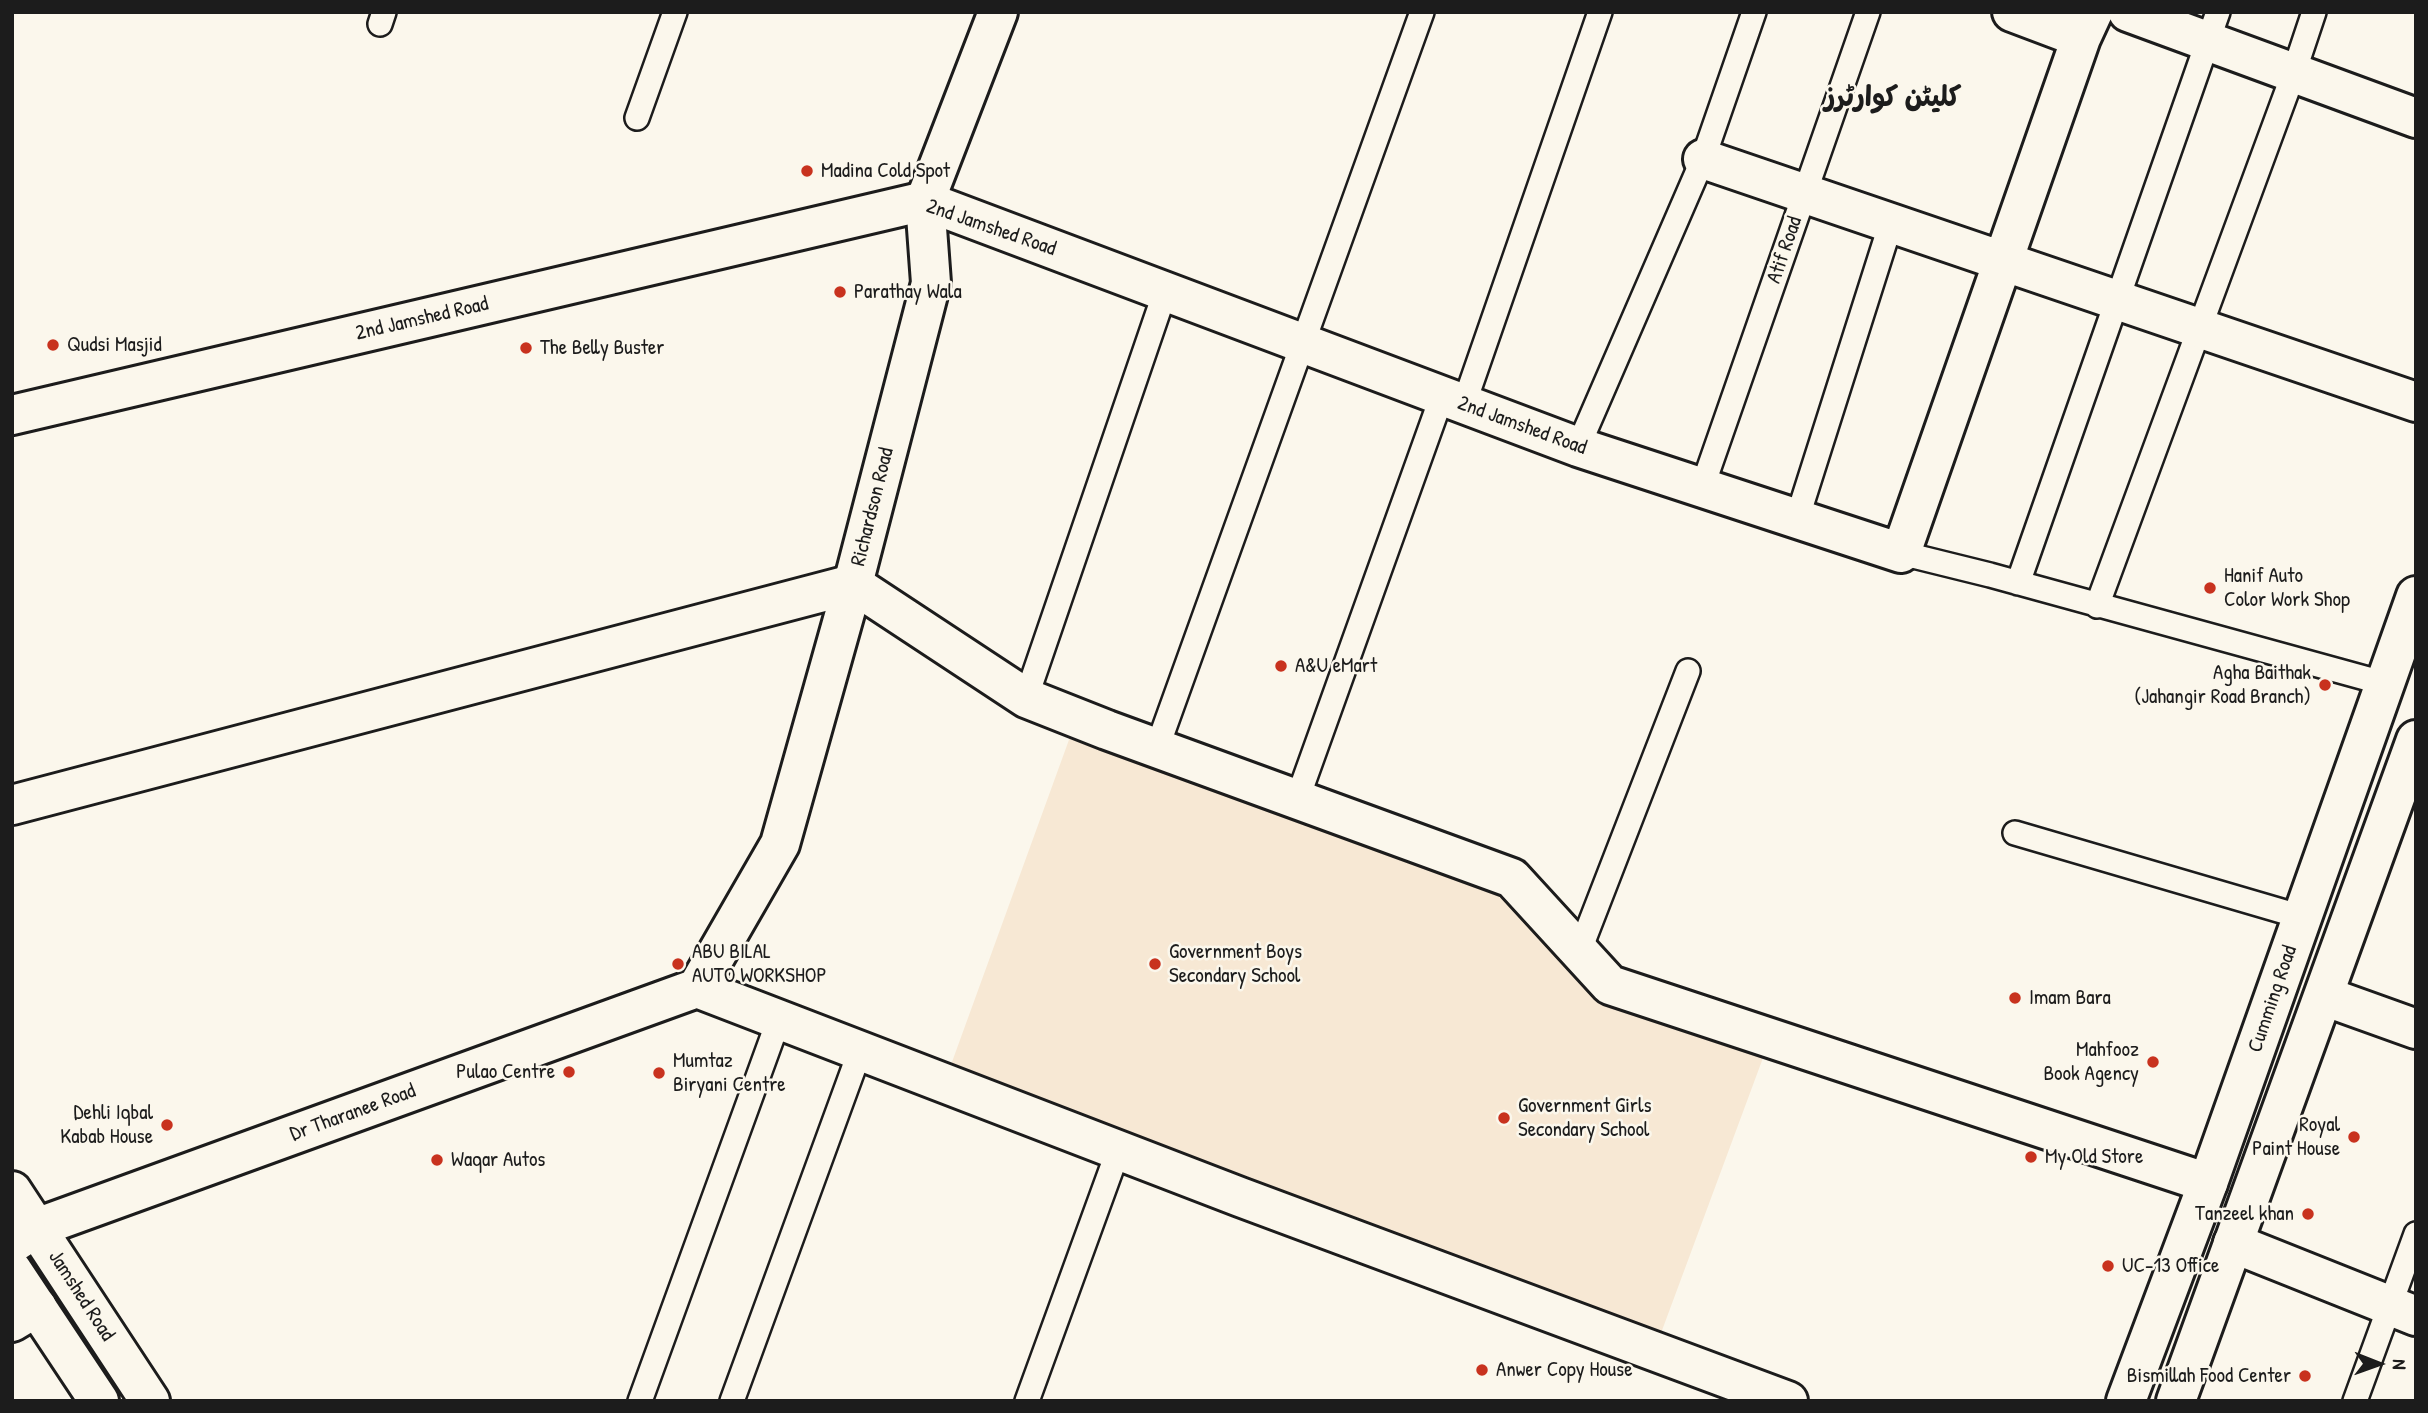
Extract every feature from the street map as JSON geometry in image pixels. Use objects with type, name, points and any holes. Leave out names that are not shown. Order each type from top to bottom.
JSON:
[{"type":"street","name":"Richardson Road","points":[[697,988],[780,844],[853,584],[931,283],[925,201],[998,12]]},
{"type":"street","points":[[1901,553],[2087,25],[2012,12]]},
{"type":"street","points":[[2128,12],[2212,27],[2293,75],[2416,118]]},
{"type":"street","points":[[1703,159],[2416,402]]},
{"type":"street","name":"2nd Jamshed Road","points":[[12,415],[925,201],[1578,447],[1901,553]]},
{"type":"street","points":[[12,806],[853,584],[1026,698],[1512,878],[1609,985],[2208,1183]]},
{"type":"street","name":"Cumming Road","points":[[2126,1401],[2208,1183],[2416,596]]},
{"type":"street","points":[[2176,1401],[2415,746]]},
{"type":"street","points":[[697,988],[1118,1151],[1788,1401]]},
{"type":"street","name":"Dr Tharanee Road","points":[[24,1236],[697,988]]},
{"type":"street","points":[[2324,996],[2416,1029]]},
{"type":"street","name":"Jamshed Road","points":[[12,1191],[24,1236],[150,1401]]},
{"type":"street","points":[[2234,1243],[2403,1311]]},
{"type":"street","name":"Jamshed Road","points":[[12,1270],[25,1315],[99,1401]]},
{"type":"lane","points":[[637,118],[675,12]]},
{"type":"lane","points":[[1157,748],[1422,12]]},
{"type":"lane","points":[[1297,800],[1600,12]]},
{"type":"lane","points":[[1578,447],[1703,159],[1755,12]]},
{"type":"lane","name":"Atif Road","points":[[1702,488],[1868,12]]},
{"type":"lane","points":[[2097,606],[2314,12]]},
{"type":"lane","points":[[2018,583],[2212,27]]},
{"type":"lane","points":[[1797,520],[1891,223]]},
{"type":"lane","points":[[1026,698],[1165,292]]},
{"type":"lane","points":[[1901,553],[2384,683]]},
{"type":"lane","points":[[1579,952],[1688,671]]},
{"type":"lane","points":[[2015,833],[2302,917]]},
{"type":"lane","points":[[640,1401],[779,1019]]},
{"type":"lane","points":[[732,1401],[860,1051]]},
{"type":"lane","points":[[1027,1401],[1118,1151]]},
{"type":"lane","points":[[2355,1401],[2403,1311],[2416,1234]]},
{"type":"shaded area","points":[[1070,737],[1539,909],[1610,985],[1770,1039],[1654,1352],[944,1084]]},
{"type":"place","name":"Madina Cold Spot","points":[[807,171]]},
{"type":"place","name":"Parathay Wala","points":[[840,292]]},
{"type":"place","name":"Qudsi Masjid","points":[[53,345]]},
{"type":"place","name":"The Belly Buster","points":[[526,348]]},
{"type":"place","name":"Hanif Auto Color Work Shop","points":[[2210,588]]},
{"type":"place","name":"A&U eMart","points":[[1281,666]]},
{"type":"place","name":"Agha Baithak (Jahangir Road Branch)","points":[[2325,685]]},
{"type":"place","name":"ABU BILAL AUTO WORKSHOP","points":[[678,964]]},
{"type":"place","name":"Government Boys Secondary School","points":[[1155,964]]},
{"type":"place","name":"Imam Bara","points":[[2015,998]]},
{"type":"place","name":"Mahfooz Book Agency","points":[[2153,1062]]},
{"type":"place","name":"Pulao Centre","points":[[569,1072]]},
{"type":"place","name":"Mumtaz Biryani Centre","points":[[659,1073]]},
{"type":"place","name":"Government Girls Secondary School","points":[[1504,1118]]},
{"type":"place","name":"Dehli Iqbal Kabab House","points":[[167,1125]]},
{"type":"place","name":"Royal Paint House","points":[[2354,1137]]},
{"type":"place","name":"My Old Store","points":[[2031,1157]]},
{"type":"place","name":"Waqar Autos","points":[[437,1160]]},
{"type":"place","name":"Tanzeel khan","points":[[2308,1214]]},
{"type":"place","name":"UC-13 Office","points":[[2108,1266]]},
{"type":"place","name":"Anwer Copy House","points":[[1482,1370]]},
{"type":"place","name":"Bismillah Food Center","points":[[2305,1376]]},
{"type":"district","name":"کلیٹن کوارٹرز","points":[[1893,99]]}]
